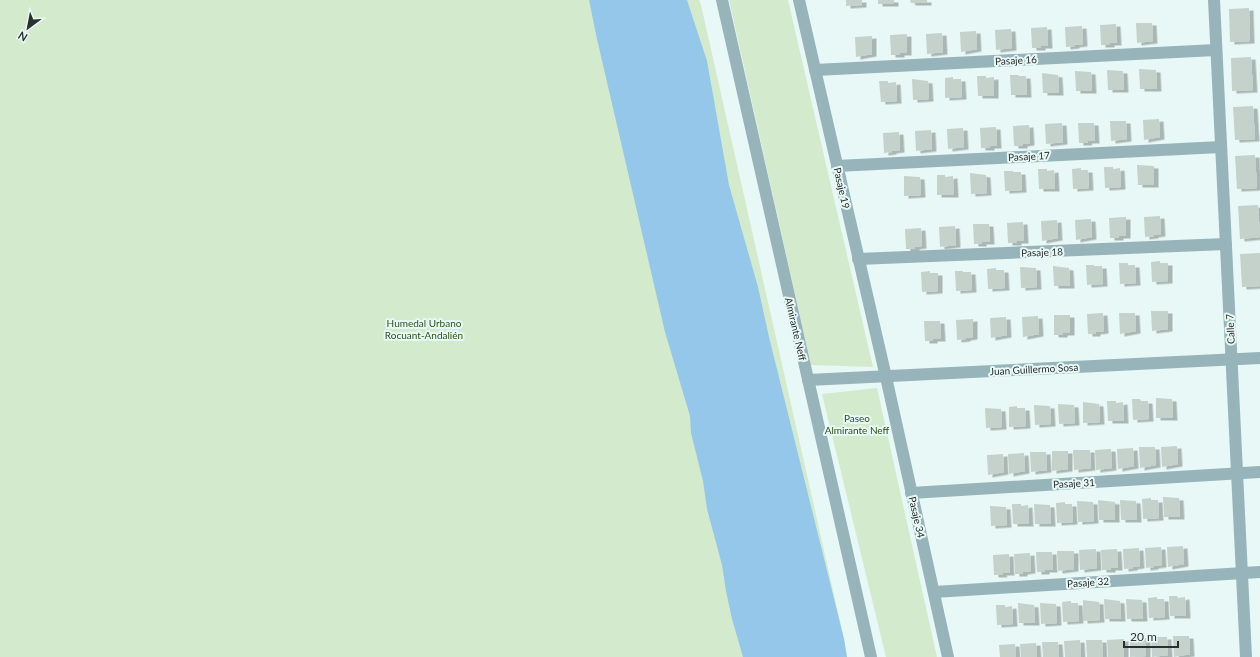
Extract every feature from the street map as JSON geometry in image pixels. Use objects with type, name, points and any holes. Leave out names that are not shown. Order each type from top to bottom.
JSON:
[{"type":"street","name":"Almirante Neff","points":[[722,0],[871,657]]},
{"type":"street","name":"Pasaje 19","points":[[799,0],[886,377]]},
{"type":"street","name":"Calle 7","points":[[1214,0],[1246,657]]},
{"type":"street","name":"Pasaje 16","points":[[815,70],[1216,50]]},
{"type":"street","name":"Pasaje 17","points":[[837,166],[1221,147]]},
{"type":"street","name":"Pasaje 18","points":[[858,260],[1226,244]]},
{"type":"street","name":"Juan Guillermo Sosa","points":[[808,380],[1260,358]]},
{"type":"street","name":"Pasaje 34","points":[[886,377],[948,657]]},
{"type":"street","name":"Pasaje 31","points":[[911,493],[1260,472]]},
{"type":"street","name":"Pasaje 32","points":[[934,592],[1260,572]]},
{"type":"green space","name":"Humedal Urbano Rocuant-Andalién","points":[[0,0],[699,0],[847,657],[0,657]]},
{"type":"green space","points":[[729,0],[788,0],[873,367],[811,365]]},
{"type":"green space","name":"Paseo Almirante Neff","points":[[877,388],[937,657],[886,657],[822,394]]},
{"type":"water","points":[[589,0],[687,0],[707,61],[729,185],[758,287],[844,639],[847,657],[743,657],[732,619],[722,565],[707,509],[703,481],[691,433],[690,416],[665,332]]},
{"type":"building","points":[[846,0],[862,0],[862,5],[846,6]]},
{"type":"building","points":[[878,0],[894,0],[894,4],[878,4]]},
{"type":"building","points":[[910,0],[927,0],[927,3],[911,3]]},
{"type":"building","points":[[1249,8],[1250,41],[1230,42],[1229,9]]},
{"type":"building","points":[[1136,23],[1152,23],[1153,41],[1137,43]]},
{"type":"building","points":[[1116,24],[1117,43],[1101,45],[1100,25]]},
{"type":"building","points":[[1082,26],[1083,44],[1066,47],[1065,27]]},
{"type":"building","points":[[1047,27],[1048,46],[1032,48],[1031,28]]},
{"type":"building","points":[[1011,29],[1012,48],[996,50],[995,30]]},
{"type":"building","points":[[976,31],[977,49],[961,52],[960,32]]},
{"type":"building","points":[[942,33],[943,52],[927,54],[926,34]]},
{"type":"building","points":[[907,34],[907,53],[891,55],[890,35]]},
{"type":"building","points":[[872,36],[872,54],[856,57],[855,37]]},
{"type":"building","points":[[1251,57],[1253,90],[1232,91],[1231,58]]},
{"type":"building","points":[[1139,69],[1156,70],[1157,89],[1140,89]]},
{"type":"building","points":[[1107,70],[1123,71],[1124,90],[1108,90]]},
{"type":"building","points":[[1075,71],[1091,72],[1092,91],[1076,91]]},
{"type":"building","points":[[1042,73],[1058,75],[1059,93],[1043,93]]},
{"type":"building","points":[[1010,75],[1026,76],[1027,95],[1011,95]]},
{"type":"building","points":[[977,76],[986,76],[986,78],[994,77],[994,96],[978,96]]},
{"type":"building","points":[[953,77],[953,79],[961,79],[962,97],[945,98],[945,78]]},
{"type":"building","points":[[912,79],[928,81],[929,99],[913,100]]},
{"type":"building","points":[[879,81],[888,81],[888,83],[896,82],[897,101],[881,102]]},
{"type":"building","points":[[1253,106],[1255,139],[1235,140],[1233,107]]},
{"type":"building","points":[[1159,119],[1160,137],[1144,140],[1143,120]]},
{"type":"building","points":[[1110,121],[1126,121],[1127,139],[1111,141]]},
{"type":"building","points":[[1062,123],[1063,142],[1046,144],[1045,124]]},
{"type":"building","points":[[1078,123],[1094,123],[1095,141],[1079,143]]},
{"type":"building","points":[[1029,125],[1030,143],[1023,144],[1023,146],[1014,146],[1013,126]]},
{"type":"building","points":[[996,127],[997,146],[981,148],[980,128]]},
{"type":"building","points":[[963,128],[964,147],[948,149],[947,129]]},
{"type":"building","points":[[931,130],[932,149],[916,151],[915,131]]},
{"type":"building","points":[[899,132],[900,150],[884,153],[883,133]]},
{"type":"building","points":[[1255,155],[1257,188],[1237,189],[1235,156]]},
{"type":"building","points":[[1137,165],[1154,166],[1154,185],[1138,185]]},
{"type":"building","points":[[1104,167],[1113,167],[1113,169],[1120,168],[1121,187],[1105,188]]},
{"type":"building","points":[[1081,168],[1081,170],[1088,170],[1089,188],[1073,189],[1072,169]]},
{"type":"building","points":[[1038,169],[1047,169],[1047,171],[1054,170],[1055,189],[1039,189]]},
{"type":"building","points":[[1004,171],[1021,172],[1022,190],[1005,191]]},
{"type":"building","points":[[970,173],[986,175],[987,193],[971,194]]},
{"type":"building","points":[[937,175],[945,175],[945,177],[953,176],[954,195],[937,195]]},
{"type":"building","points":[[904,176],[920,177],[921,195],[904,196]]},
{"type":"building","points":[[1258,205],[1260,237],[1240,239],[1238,206]]},
{"type":"building","points":[[1160,216],[1161,234],[1145,237],[1144,217]]},
{"type":"building","points":[[1126,217],[1126,236],[1110,238],[1109,218]]},
{"type":"building","points":[[1091,219],[1092,237],[1076,240],[1075,220]]},
{"type":"building","points":[[1057,220],[1058,238],[1042,241],[1041,221]]},
{"type":"building","points":[[1023,222],[1024,241],[1008,243],[1007,223]]},
{"type":"building","points":[[973,224],[989,224],[990,242],[974,244]]},
{"type":"building","points":[[955,226],[956,245],[940,247],[939,227]]},
{"type":"building","points":[[921,228],[922,246],[915,247],[915,249],[906,249],[905,229]]},
{"type":"building","points":[[1260,253],[1260,286],[1242,287],[1240,254]]},
{"type":"building","points":[[1160,261],[1160,263],[1168,263],[1168,281],[1152,282],[1151,262]]},
{"type":"building","points":[[1119,263],[1135,265],[1136,283],[1120,284]]},
{"type":"building","points":[[1086,265],[1102,266],[1103,284],[1087,285]]},
{"type":"building","points":[[1053,266],[1069,268],[1070,286],[1054,286]]},
{"type":"building","points":[[1020,267],[1036,268],[1037,287],[1021,288]]},
{"type":"building","points":[[996,268],[996,270],[1004,270],[1005,288],[988,289],[987,269]]},
{"type":"building","points":[[930,271],[930,273],[938,273],[938,291],[922,292],[921,272]]},
{"type":"building","points":[[955,271],[971,272],[972,290],[956,291]]},
{"type":"building","points":[[1151,311],[1168,311],[1168,329],[1152,331]]},
{"type":"building","points":[[1103,313],[1104,331],[1096,332],[1096,334],[1088,334],[1087,314]]},
{"type":"building","points":[[1119,313],[1135,313],[1136,331],[1120,334]]},
{"type":"building","points":[[1054,315],[1070,315],[1070,333],[1054,335]]},
{"type":"building","points":[[1038,316],[1039,334],[1023,337],[1022,317]]},
{"type":"building","points":[[1006,317],[1007,335],[991,338],[990,318]]},
{"type":"building","points":[[973,319],[973,337],[957,340],[956,320]]},
{"type":"building","points":[[924,321],[940,321],[941,339],[925,341]]},
{"type":"building","points":[[1156,398],[1172,399],[1173,418],[1156,418]]},
{"type":"building","points":[[1132,399],[1148,401],[1149,419],[1133,420]]},
{"type":"building","points":[[1107,401],[1116,401],[1116,403],[1123,402],[1124,421],[1108,421]]},
{"type":"building","points":[[1083,402],[1099,404],[1100,422],[1083,423]]},
{"type":"building","points":[[1058,404],[1074,405],[1075,423],[1059,424]]},
{"type":"building","points":[[1034,405],[1050,406],[1051,424],[1035,425]]},
{"type":"building","points":[[1017,406],[1017,408],[1025,408],[1026,426],[1009,427],[1009,407]]},
{"type":"building","points":[[985,408],[1001,409],[1002,427],[986,428]]},
{"type":"building","points":[[1177,446],[1178,464],[1162,467],[1161,447]]},
{"type":"building","points":[[1139,447],[1155,447],[1156,465],[1140,468]]},
{"type":"building","points":[[1133,448],[1134,466],[1118,469],[1117,449]]},
{"type":"building","points":[[1111,449],[1112,468],[1096,470],[1095,450]]},
{"type":"building","points":[[1073,450],[1090,450],[1091,468],[1074,470]]},
{"type":"building","points":[[1052,451],[1068,451],[1068,469],[1052,471]]},
{"type":"building","points":[[1030,452],[1046,452],[1047,470],[1031,472]]},
{"type":"building","points":[[1024,453],[1025,471],[1009,474],[1008,454]]},
{"type":"building","points":[[1003,454],[1004,472],[988,475],[987,455]]},
{"type":"building","points":[[1163,497],[1179,498],[1180,517],[1164,517]]},
{"type":"building","points":[[1151,498],[1151,500],[1158,500],[1159,518],[1143,519],[1142,499]]},
{"type":"building","points":[[1098,500],[1115,502],[1115,520],[1099,520]]},
{"type":"building","points":[[1120,500],[1136,501],[1137,520],[1121,520]]},
{"type":"building","points":[[1077,501],[1093,502],[1094,521],[1078,522]]},
{"type":"building","points":[[1065,502],[1065,504],[1072,504],[1073,522],[1057,523],[1056,503]]},
{"type":"building","points":[[1012,504],[1021,504],[1021,506],[1028,505],[1029,524],[1013,524]]},
{"type":"building","points":[[1034,504],[1050,505],[1051,524],[1035,524]]},
{"type":"building","points":[[990,506],[1006,507],[1007,525],[991,526]]},
{"type":"building","points":[[1183,546],[1184,564],[1168,567],[1167,547]]},
{"type":"building","points":[[1161,547],[1162,565],[1146,568],[1145,548]]},
{"type":"building","points":[[1139,548],[1140,566],[1124,569],[1123,549]]},
{"type":"building","points":[[1096,549],[1097,568],[1080,570],[1079,550]]},
{"type":"building","points":[[1117,549],[1118,568],[1102,570],[1101,550]]},
{"type":"building","points":[[1057,551],[1074,551],[1074,569],[1058,571]]},
{"type":"building","points":[[1036,552],[1052,552],[1053,570],[1037,572]]},
{"type":"building","points":[[1030,553],[1031,571],[1023,572],[1023,574],[1015,574],[1014,554]]},
{"type":"building","points":[[1009,554],[1010,573],[994,575],[993,555]]},
{"type":"building","points":[[1169,596],[1177,596],[1178,598],[1185,597],[1186,616],[1170,616]]},
{"type":"building","points":[[1157,597],[1157,599],[1164,599],[1165,617],[1149,618],[1148,598]]},
{"type":"building","points":[[1104,599],[1120,601],[1121,619],[1105,619]]},
{"type":"building","points":[[1126,599],[1142,600],[1143,619],[1127,619]]},
{"type":"building","points":[[1083,600],[1099,602],[1100,620],[1083,621]]},
{"type":"building","points":[[1071,601],[1071,603],[1078,603],[1079,621],[1063,622],[1062,602]]},
{"type":"building","points":[[1018,603],[1034,605],[1035,623],[1019,623]]},
{"type":"building","points":[[1040,603],[1056,604],[1057,623],[1041,624]]},
{"type":"building","points":[[996,605],[1005,605],[1005,607],[1012,606],[1013,624],[997,625]]},
{"type":"building","points":[[1173,636],[1189,636],[1190,654],[1174,657]]},
{"type":"building","points":[[1151,637],[1167,637],[1168,655],[1152,657]]},
{"type":"building","points":[[1146,638],[1146,656],[1130,657],[1130,639]]},
{"type":"building","points":[[1124,639],[1124,657],[1108,657],[1107,640]]},
{"type":"building","points":[[1080,640],[1081,657],[1065,657],[1064,641]]},
{"type":"building","points":[[1086,640],[1102,640],[1103,657],[1087,657]]},
{"type":"building","points":[[1042,642],[1058,642],[1059,657],[1043,657]]},
{"type":"building","points":[[1036,643],[1037,657],[1021,657],[1020,644]]},
{"type":"building","points":[[1015,644],[1016,657],[1000,657],[999,645]]}]
